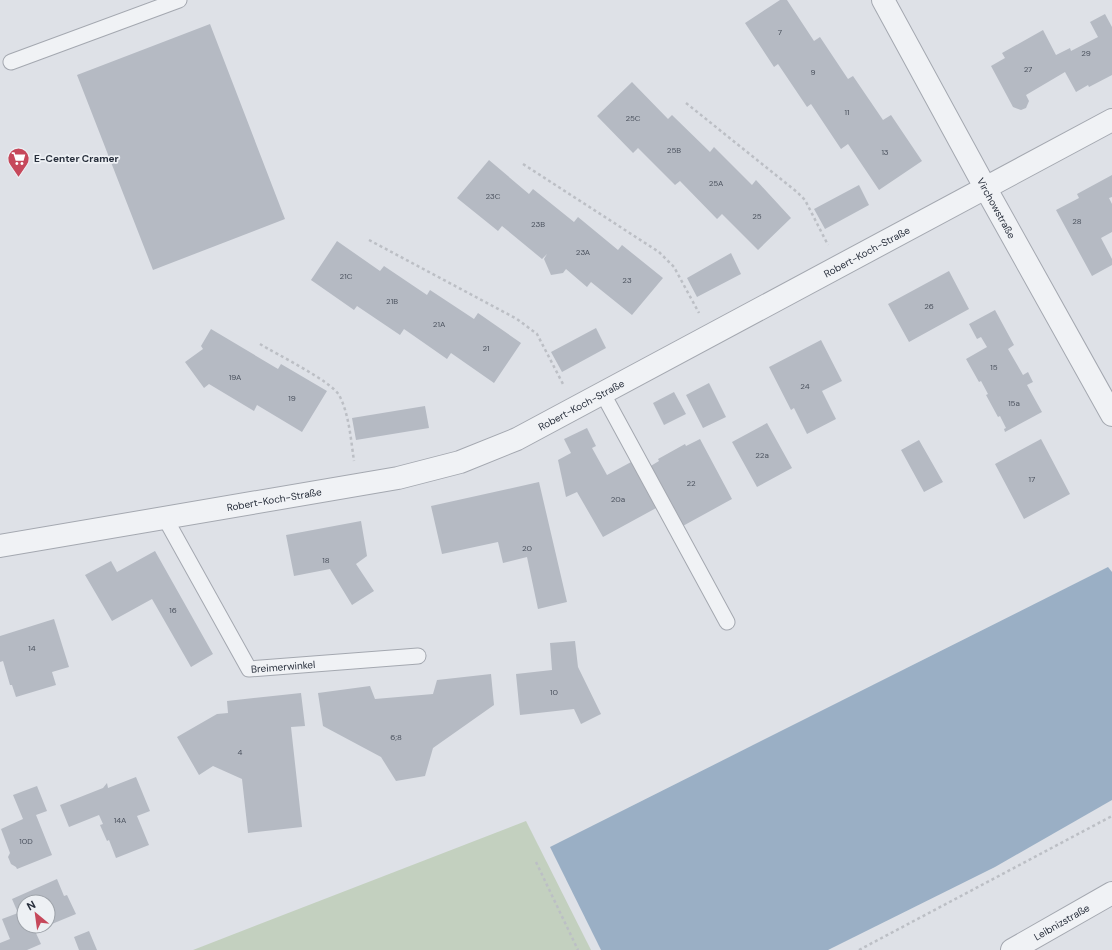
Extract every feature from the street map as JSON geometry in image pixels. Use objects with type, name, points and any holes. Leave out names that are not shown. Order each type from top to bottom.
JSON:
[{"type":"street","name":"Virchowstraße","points":[[883,0],[1112,415]]},
{"type":"street","name":"Robert-Koch-Straße","points":[[0,546],[398,478],[460,462],[517,439],[603,394],[1112,120]]},
{"type":"street","name":"Leibnizstraße","points":[[1012,950],[1112,893]]},
{"type":"lane","points":[[11,62],[179,0]]},
{"type":"lane","points":[[603,394],[727,622]]},
{"type":"lane","name":"Breimerwinkel","points":[[165,518],[249,669],[418,656]]},
{"type":"path","points":[[686,103],[798,192],[804,200],[839,266]]},
{"type":"path","points":[[524,164],[659,252],[674,267],[711,335]]},
{"type":"path","points":[[369,240],[517,319],[537,334],[575,408]]},
{"type":"path","points":[[260,344],[323,381],[339,394],[348,420],[357,485]]},
{"type":"path","points":[[859,950],[1112,816]]},
{"type":"path","points":[[536,862],[578,950]]},
{"type":"green space","points":[[526,821],[591,950],[193,950]]},
{"type":"water","points":[[1108,567],[1112,572],[1112,800],[995,867],[828,950],[601,950],[550,847]]},
{"type":"building","points":[[780,0],[787,0],[814,41],[820,37],[848,79],[853,76],[883,120],[891,115],[922,161],[879,190],[848,144],[841,149],[811,104],[807,107],[778,64],[774,67],[745,23]]},
{"type":"building","points":[[1105,14],[1112,27],[1112,75],[1089,87],[1088,85],[1076,92],[1065,72],[1026,95],[1029,101],[1026,108],[1021,110],[1013,107],[991,66],[1005,58],[1002,53],[1043,30],[1056,55],[1070,48],[1071,51],[1098,37],[1090,22]]},
{"type":"building","points":[[210,24],[285,219],[153,270],[77,75]]},
{"type":"building","points":[[632,82],[668,119],[672,115],[710,152],[714,147],[752,185],[756,180],[791,218],[758,250],[722,214],[717,219],[680,181],[675,185],[638,148],[633,153],[597,116]]},
{"type":"building","points":[[489,160],[529,194],[533,189],[574,222],[578,217],[618,250],[622,245],[663,278],[632,315],[591,282],[587,287],[566,269],[563,273],[551,275],[544,259],[547,254],[542,259],[502,226],[498,231],[457,198]]},
{"type":"building","points":[[1112,175],[1112,197],[1109,198],[1112,204],[1112,232],[1101,238],[1112,259],[1112,265],[1092,276],[1056,210],[1079,198],[1077,194]]},
{"type":"building","points":[[859,185],[869,205],[825,229],[814,209]]},
{"type":"building","points":[[337,241],[380,271],[384,266],[427,295],[430,290],[474,319],[478,313],[521,343],[494,383],[451,353],[447,359],[404,329],[400,335],[357,306],[354,310],[311,280]]},
{"type":"building","points":[[731,253],[741,274],[697,297],[687,278]]},
{"type":"building","points":[[949,271],[969,309],[909,342],[888,304]]},
{"type":"building","points":[[995,310],[1014,345],[1008,349],[1023,375],[1028,372],[1033,382],[1027,385],[1042,412],[1005,432],[1004,429],[1006,428],[1000,416],[998,417],[986,395],[988,394],[981,381],[979,382],[966,359],[987,347],[981,337],[977,339],[969,324]]},
{"type":"building","points":[[596,328],[606,348],[562,372],[551,352]]},
{"type":"building","points":[[211,329],[278,369],[281,364],[327,391],[302,432],[257,405],[254,411],[209,384],[204,388],[185,362],[203,349],[201,346]]},
{"type":"building","points":[[821,340],[842,381],[822,391],[836,419],[807,434],[794,408],[791,410],[769,367]]},
{"type":"building","points":[[709,383],[726,417],[703,428],[686,395]]},
{"type":"building","points":[[674,392],[686,414],[664,425],[653,403]]},
{"type":"building","points":[[425,406],[429,428],[356,440],[352,418]]},
{"type":"building","points":[[767,423],[792,468],[757,487],[732,442]]},
{"type":"building","points":[[587,428],[596,446],[592,448],[607,475],[633,461],[658,507],[603,537],[577,492],[566,497],[558,460],[571,453],[564,439]]},
{"type":"building","points":[[700,439],[732,499],[681,527],[649,467],[659,461],[658,459],[685,444],[686,446]]},
{"type":"building","points":[[1041,439],[1070,494],[1024,519],[995,464]]},
{"type":"building","points":[[919,440],[943,482],[924,492],[901,450]]},
{"type":"building","points":[[539,482],[567,602],[538,609],[527,557],[503,563],[498,542],[442,554],[431,506]]},
{"type":"building","points":[[361,521],[367,556],[356,564],[374,591],[352,605],[330,569],[294,576],[286,535]]},
{"type":"building","points":[[155,551],[213,654],[191,667],[152,599],[112,621],[85,575],[111,561],[117,572]]},
{"type":"building","points":[[54,619],[69,667],[52,672],[56,685],[16,697],[12,685],[10,685],[3,661],[0,662],[0,636]]},
{"type":"building","points":[[575,641],[578,667],[601,714],[581,724],[574,709],[520,715],[516,674],[552,670],[550,643]]},
{"type":"building","points":[[491,674],[494,705],[433,748],[425,776],[396,781],[381,757],[323,726],[318,693],[370,686],[375,699],[433,694],[437,680]]},
{"type":"building","points":[[301,693],[305,726],[291,727],[302,827],[248,833],[242,779],[213,766],[199,775],[177,737],[217,714],[228,713],[227,701]]},
{"type":"building","points":[[136,777],[150,811],[137,816],[149,845],[116,858],[109,840],[107,841],[100,825],[103,824],[99,815],[69,827],[60,805],[103,788],[107,783],[108,788]]},
{"type":"building","points":[[37,786],[47,811],[36,815],[52,855],[17,869],[11,864],[8,857],[10,853],[1,829],[23,819],[13,795]]},
{"type":"building","points":[[57,879],[64,896],[67,895],[76,914],[56,923],[56,894],[23,894]]},
{"type":"building","points":[[16,897],[16,908],[12,899]]},
{"type":"building","points":[[16,914],[16,934],[36,934],[41,944],[27,950],[0,950],[0,943],[10,939],[2,919]]},
{"type":"building","points":[[89,931],[97,950],[79,950],[74,937]]},
{"type":"place","name":"E-Center Cramer","points":[[18,178]]}]
